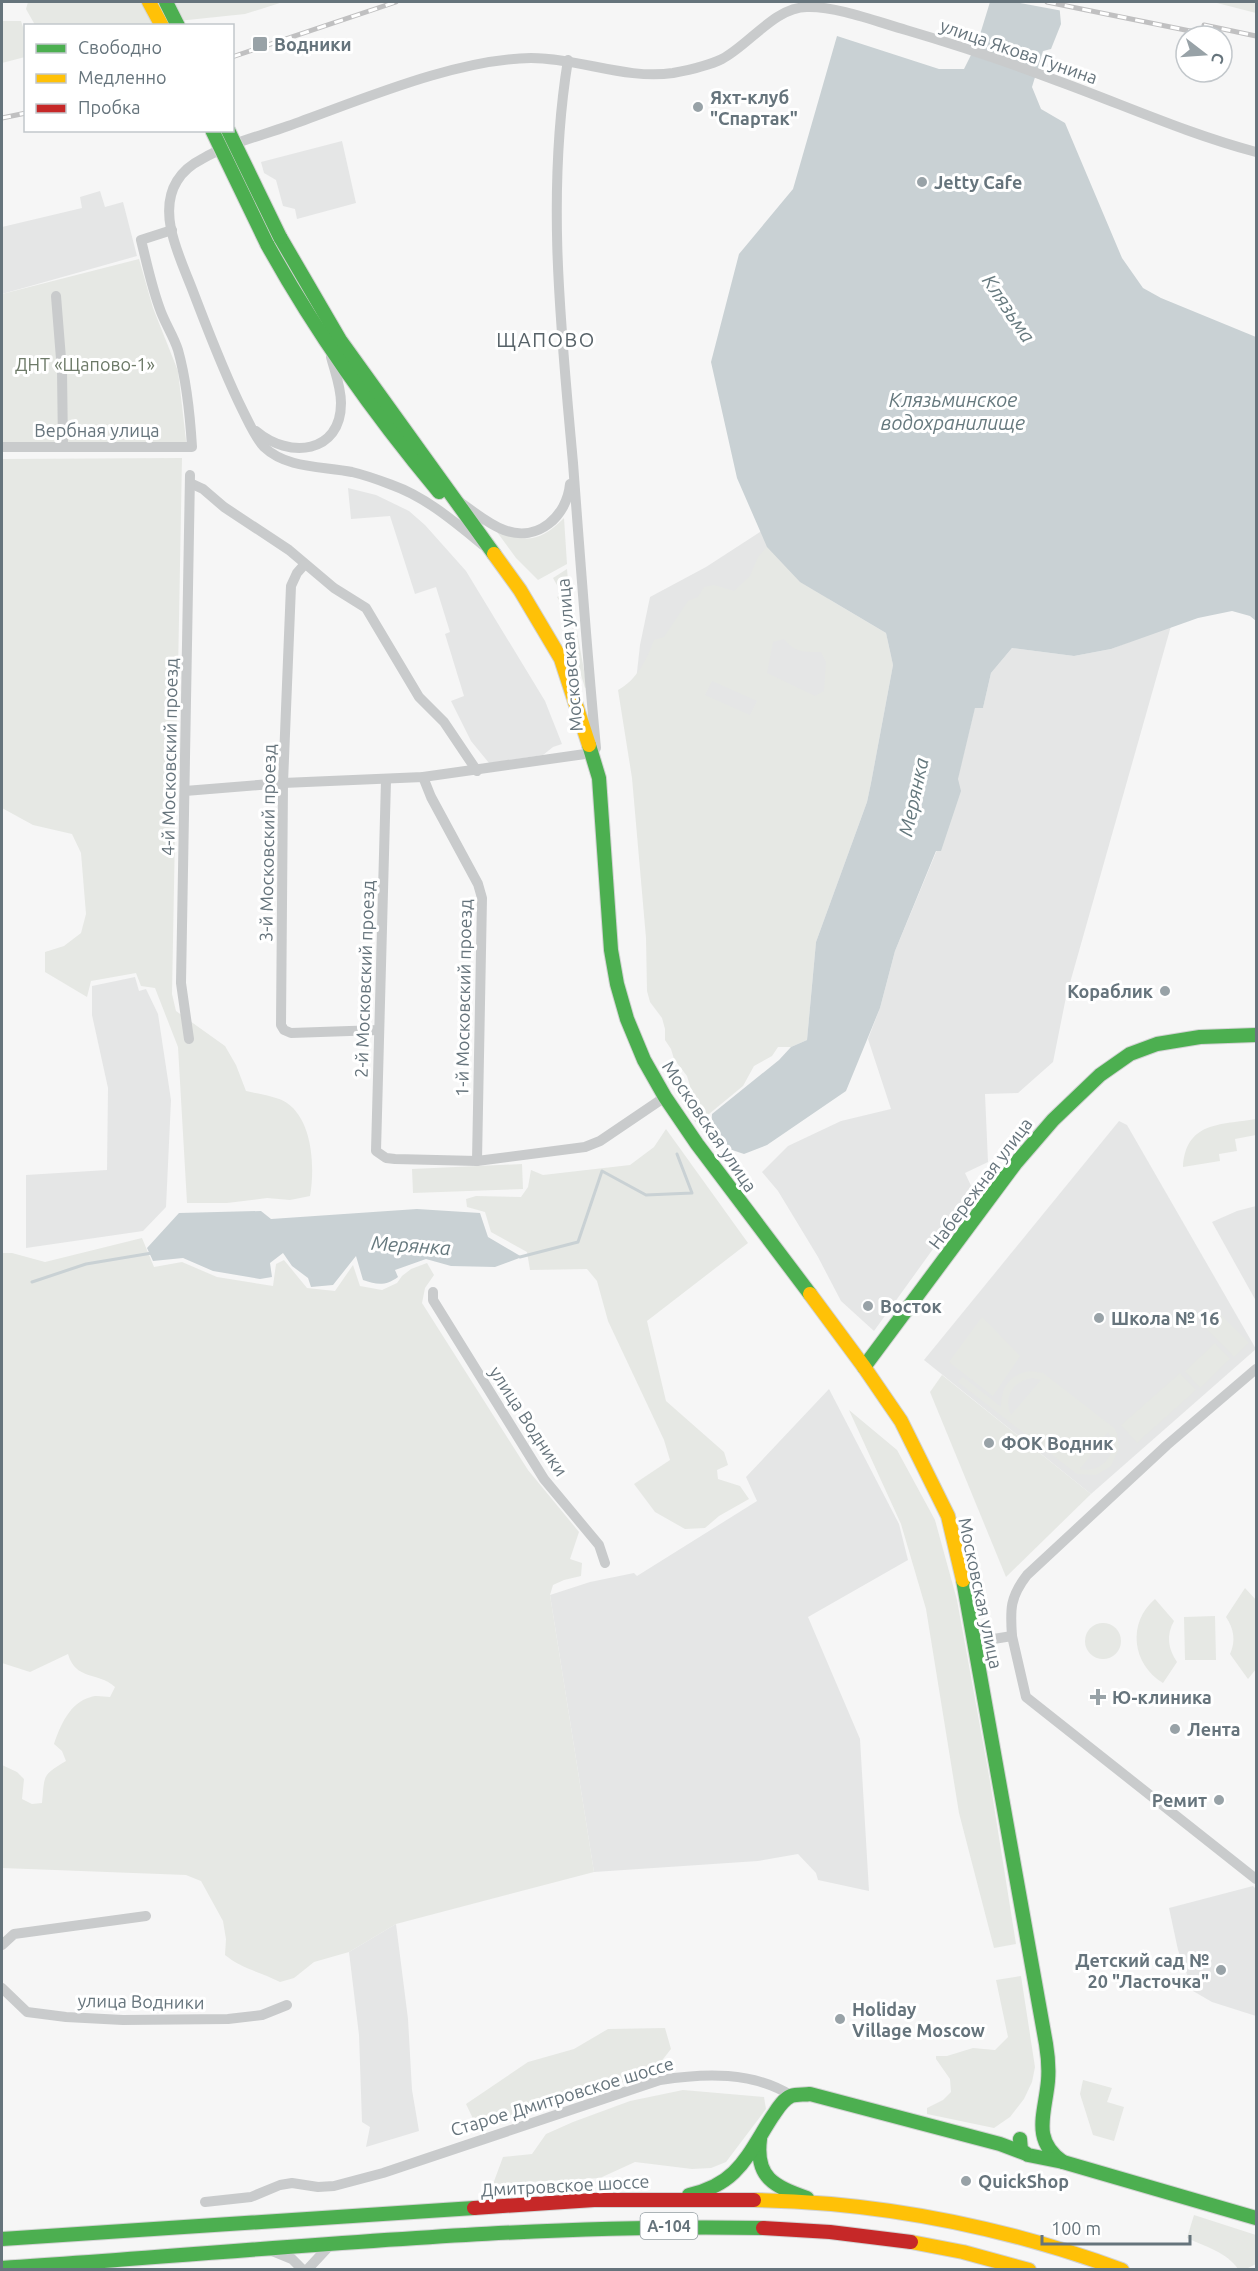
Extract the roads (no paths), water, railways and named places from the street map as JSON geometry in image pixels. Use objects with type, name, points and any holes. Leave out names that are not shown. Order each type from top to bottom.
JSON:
[{"type":"main road","points":[[149,2],[161,24]]},
{"type":"main road","points":[[166,2],[177,24]]},
{"type":"main road","points":[[213,132],[267,244],[327,347],[384,427],[500,562]]},
{"type":"main road","points":[[229,132],[280,237],[340,340],[536,614],[561,659],[599,778]]},
{"type":"main road","name":"Московская улица","points":[[599,778],[607,918],[617,984],[627,1019],[644,1060],[665,1097],[703,1153],[864,1367],[901,1421],[945,1509],[954,1539],[975,1642],[1046,2044],[1047,2086],[1041,2129],[1045,2140]]},
{"type":"main road","name":"Набережная улица","points":[[864,1367],[1019,1157],[1064,1107],[1111,1066],[1143,1048],[1166,1043],[1220,1036],[1257,1035]]},
{"type":"main road","name":"Старое Дмитровское шоссе","points":[[792,2096],[810,2094],[840,2101],[1000,2144],[1257,2218]]},
{"type":"main road","name":"А-104","points":[[675,2198],[711,2190],[725,2181],[735,2171],[783,2102],[792,2096]]},
{"type":"main road","name":"Московская улица","points":[[1023,2134],[1038,2120],[1042,2111]]},
{"type":"main road","points":[[1045,2140],[1042,2151],[1030,2154],[1020,2146],[1023,2134],[1039,2131],[1045,2140],[1054,2157],[1063,2162]]},
{"type":"main road","name":"А-104","points":[[761,2133],[758,2159],[765,2177],[786,2190],[818,2202]]},
{"type":"main road","name":"Старое Дмитровское шоссе","points":[[1000,2144],[1010,2144],[1023,2134]]},
{"type":"main road","name":"Дмитровское шоссе","points":[[2,2239],[478,2207],[675,2198],[818,2202],[890,2209],[966,2223],[1031,2240],[1122,2270]]},
{"type":"main road","name":"А-104","points":[[2,2268],[264,2248],[595,2228],[732,2225],[813,2229],[886,2238],[963,2253],[1029,2270]]},
{"type":"street","name":"улица Якова Гунина","points":[[487,548],[425,501],[399,487],[352,472],[294,463],[276,456],[258,440],[207,326],[172,230],[170,205],[175,185],[186,169],[210,154],[388,91],[458,69],[510,60],[568,60],[641,75],[690,69],[722,59],[788,12],[805,7],[854,15],[936,39],[1056,80],[1197,135],[1257,152]]},
{"type":"street","name":"Московская улица","points":[[568,60],[558,135],[555,210],[580,579],[599,778]]},
{"type":"street","name":"Вербная улица","points":[[2,447],[192,447],[189,396],[184,372],[177,347],[153,290],[141,240],[172,230]]},
{"type":"street","points":[[56,296],[62,371],[63,447]]},
{"type":"street","points":[[249,422],[264,437],[291,449],[310,448],[327,438],[338,422],[341,404],[339,381],[327,347]]},
{"type":"street","points":[[454,497],[480,516],[505,530],[517,533],[542,528],[554,521],[564,508],[569,495],[573,463]]},
{"type":"street","name":"4-й Московский проезд","points":[[189,1039],[181,983],[190,479],[224,507],[289,550],[304,565]]},
{"type":"street","points":[[304,565],[334,588],[366,608],[419,697],[444,722],[477,771]]},
{"type":"street","name":"3-й Московский проезд","points":[[304,565],[291,586],[283,783],[281,1025],[284,1030],[291,1033],[379,1030]]},
{"type":"street","points":[[185,791],[283,783],[423,777],[592,753]]},
{"type":"street","name":"1-й Московский проезд","points":[[423,777],[431,797],[478,884],[482,897],[477,1161]]},
{"type":"street","name":"2-й Московский проезд","points":[[386,780],[375,1149],[386,1158],[477,1161]]},
{"type":"street","points":[[477,1161],[585,1147],[600,1141],[665,1097]]},
{"type":"street","name":"улица Водники","points":[[433,1292],[433,1300],[538,1469],[599,1545],[605,1563]]},
{"type":"street","points":[[1257,1369],[1167,1445],[1027,1575],[1016,1589],[1010,1609],[1012,1636],[1026,1697],[1257,1879]]},
{"type":"street","points":[[975,1642],[1012,1636]]},
{"type":"street","points":[[2,1946],[14,1934],[146,1916]]},
{"type":"street","name":"улица Водники","points":[[2,1988],[27,2012],[66,2017],[123,2020],[228,2019],[262,2015],[287,2004]]},
{"type":"street","name":"Старое Дмитровское шоссе","points":[[205,2202],[251,2197],[280,2185],[292,2183],[318,2187],[334,2186],[383,2173],[660,2080],[705,2074],[729,2075],[771,2085],[792,2096]]},
{"type":"street","points":[[264,2248],[292,2259],[305,2270],[332,2244]]},
{"type":"water","name":"Клязьминское водохранилище","points":[[990,2],[1059,2],[1061,24],[1051,49],[1043,51],[1032,87],[1041,109],[1065,123],[1122,258],[1143,288],[1161,298],[1256,337],[1256,621],[1250,616],[1232,611],[1198,618],[1111,649],[1074,656],[1012,648],[991,673],[983,708],[975,708],[958,779],[961,791],[941,851],[936,851],[895,951],[880,1008],[846,1091],[767,1145],[744,1154],[729,1149],[711,1131],[712,1114],[779,1060],[791,1047],[807,1040],[816,942],[867,802],[893,665],[886,633],[800,582],[767,547],[737,478],[711,362],[739,254],[793,189],[837,36],[939,69],[964,69],[978,41]]},
{"type":"water","points":[[417,1209],[480,1213],[488,1237],[522,1257],[495,1267],[451,1266],[426,1259],[395,1270],[398,1277],[381,1284],[363,1280],[356,1256],[333,1285],[311,1287],[308,1278],[292,1266],[283,1253],[270,1263],[272,1277],[260,1279],[213,1271],[183,1258],[153,1261],[147,1248],[179,1213],[261,1211],[271,1219]]},
{"type":"waterway","name":"Мерянка","points":[[520,1257],[578,1242],[602,1171],[646,1195],[692,1193],[677,1154]]},
{"type":"waterway","name":"Мерянка","points":[[32,1282],[86,1264],[152,1253]]},
{"type":"railway","points":[[234,56],[396,2]]},
{"type":"railway","points":[[1047,2],[1174,28]]},
{"type":"railway","points":[[1234,31],[1256,36]]},
{"type":"railway","points":[[2,118],[24,113]]},
{"type":"place","name":"Водники","points":[[260,44]]},
{"type":"place","name":"Яхт-клуб \"Спартак\"","points":[[698,107]]},
{"type":"place","name":"Jetty Cafe","points":[[922,182]]},
{"type":"place","name":"Кораблик","points":[[1165,991]]},
{"type":"place","name":"Восток","points":[[868,1306]]},
{"type":"place","name":"Школа № 16","points":[[1099,1318]]},
{"type":"place","name":"ФОК Водник","points":[[989,1443]]},
{"type":"place","name":"Ю-клиника","points":[[1098,1697]]},
{"type":"place","name":"Лента","points":[[1175,1729]]},
{"type":"place","name":"Ремит","points":[[1219,1800]]},
{"type":"place","name":"Детский сад № 20 \"Ласточка\"","points":[[1221,1970]]},
{"type":"place","name":"Holiday Village Moscow","points":[[840,2019]]},
{"type":"place","name":"QuickShop","points":[[966,2181]]},
{"type":"district","name":"ЩАПОВО","points":[[546,339]]},
{"type":"water label","name":"Клязьма","points":[[1009,308]]},
{"type":"park label","name":"ДНТ «Щапово-1»","points":[[85,364]]}]
